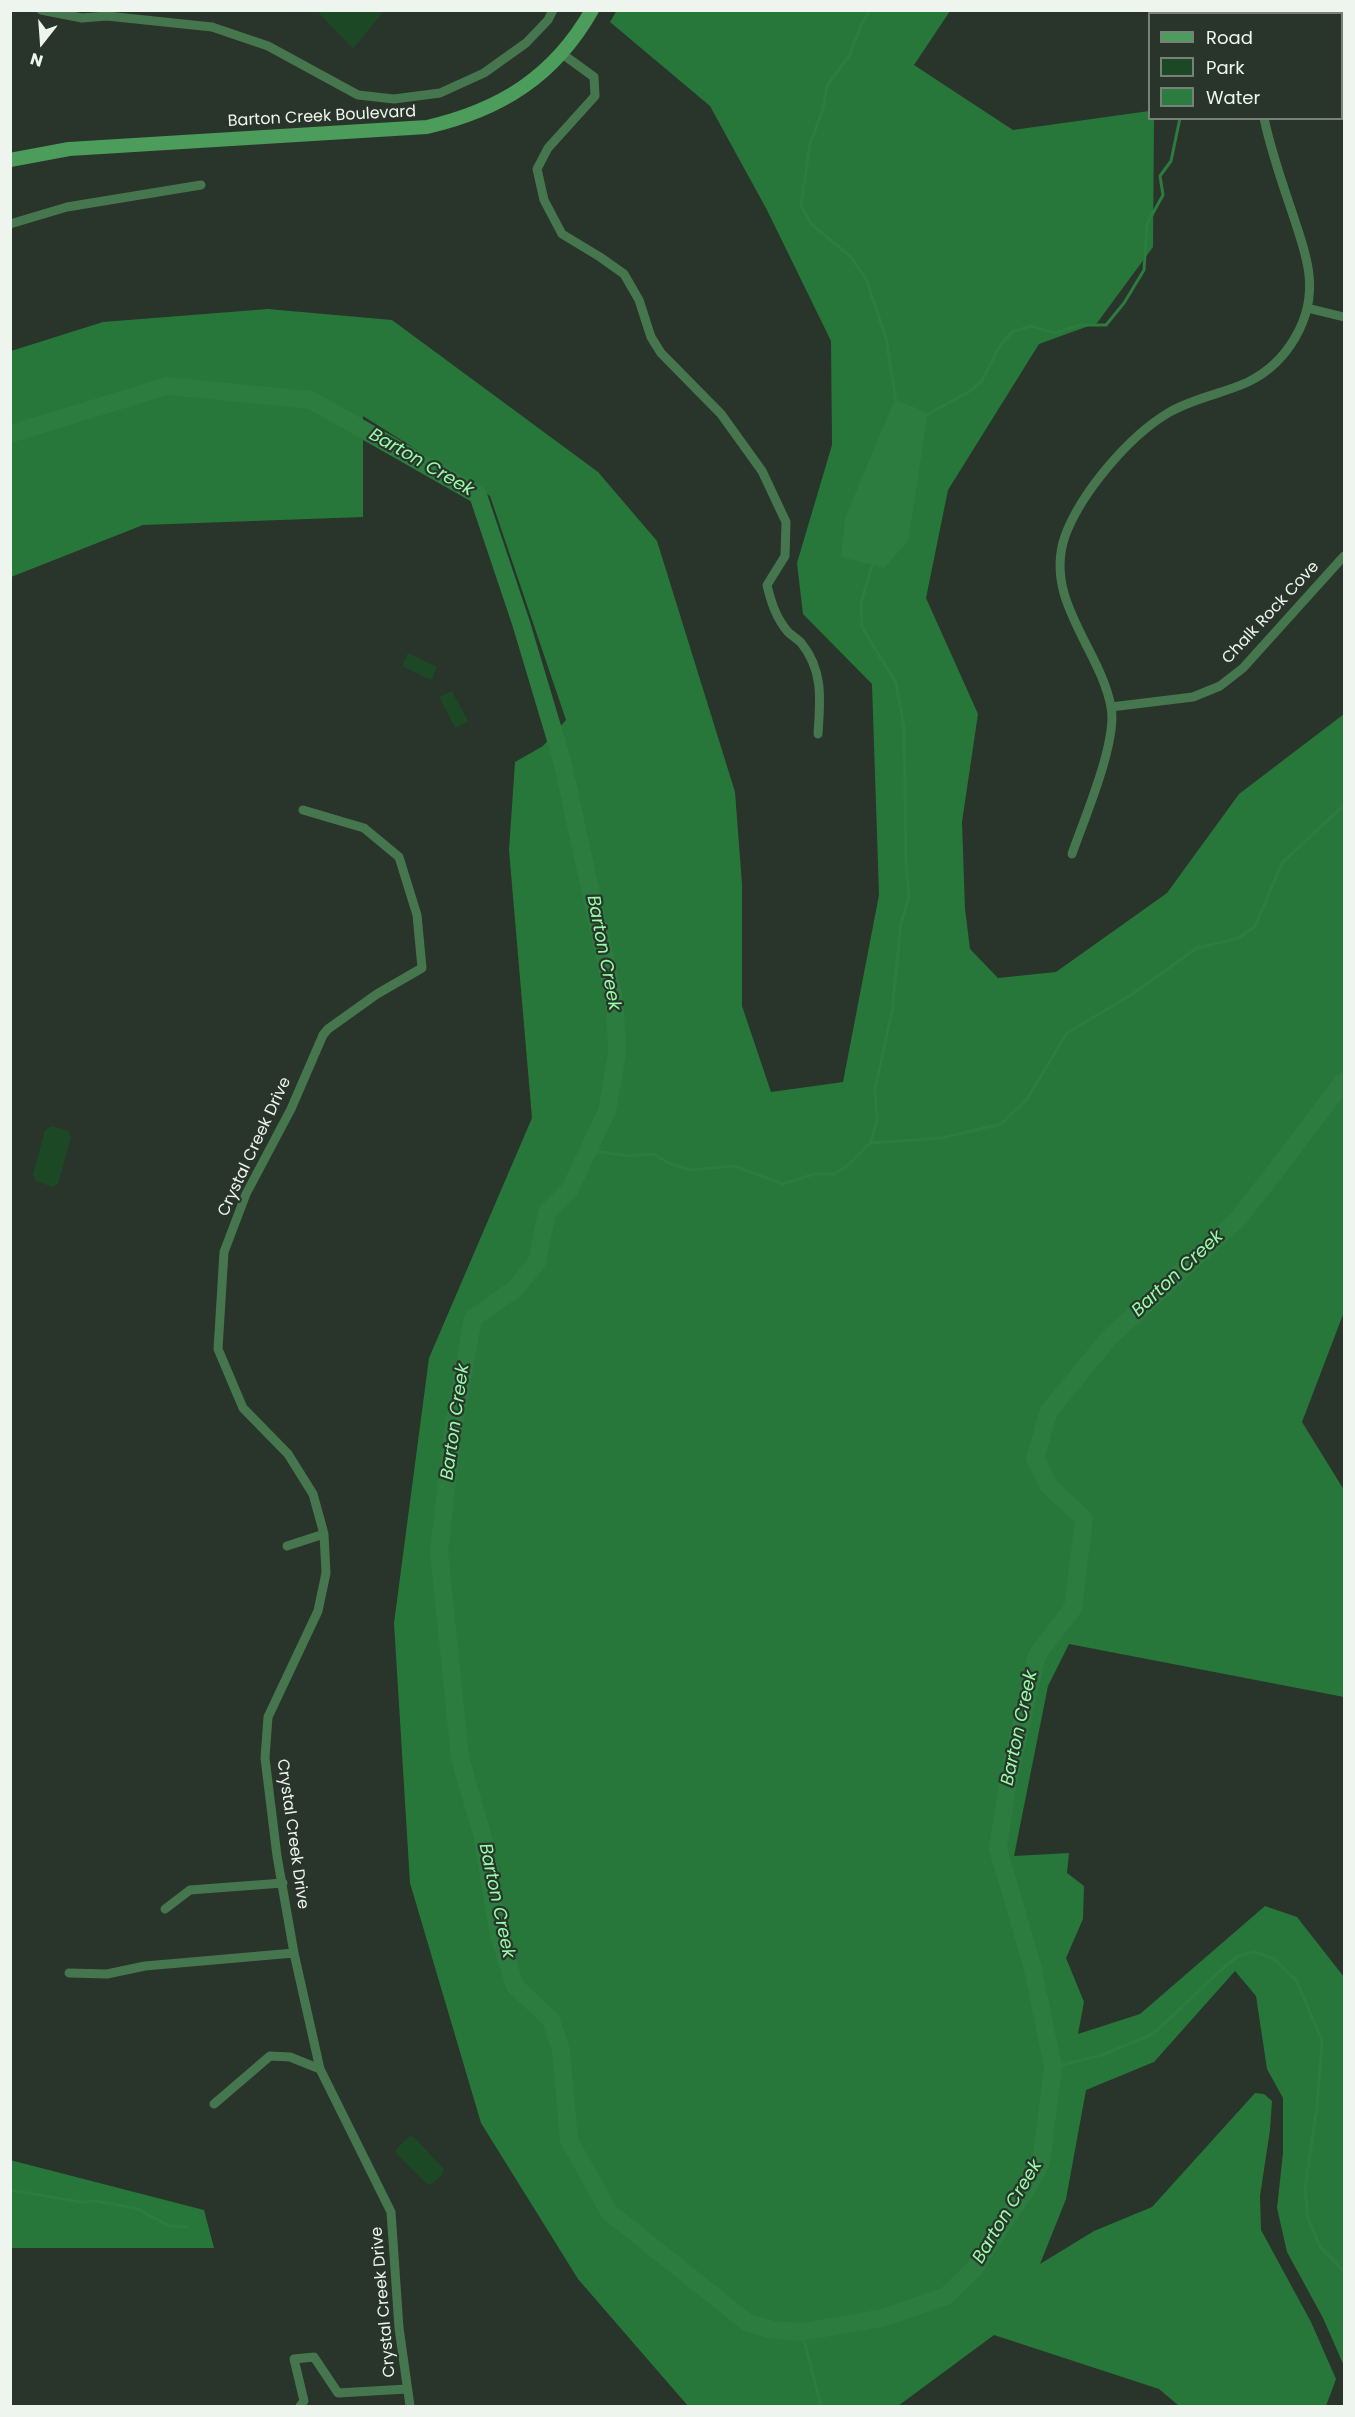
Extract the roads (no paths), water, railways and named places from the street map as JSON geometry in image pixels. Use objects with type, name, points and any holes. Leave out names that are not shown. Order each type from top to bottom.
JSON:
[{"type":"street","points":[[41,10],[82,18],[107,16],[212,27],[268,46],[358,94],[394,99],[440,93],[484,73],[526,44],[548,20],[553,10]]},
{"type":"street","name":"Barton Creek Boulevard","points":[[10,160],[69,149],[427,127],[468,116],[510,97],[545,70],[572,41],[592,10]]},
{"type":"street","points":[[561,53],[594,77],[595,96],[548,148],[537,169],[544,200],[562,234],[624,274],[639,300],[651,337],[661,353],[721,414],[762,471],[786,522],[785,556],[767,585],[773,609],[788,632],[801,642],[812,658],[821,688],[818,734]]},
{"type":"street","points":[[1072,854],[1108,749],[1112,727],[1112,707],[1064,597],[1060,568],[1064,538],[1076,512],[1121,451],[1143,430],[1182,406],[1250,381],[1274,364],[1287,352],[1300,328],[1307,308],[1309,277],[1305,252],[1269,142],[1264,120]]},
{"type":"street","points":[[10,224],[67,207],[201,185]]},
{"type":"street","points":[[1307,308],[1344,317]]},
{"type":"street","name":"Chalk Rock Cove","points":[[1112,707],[1193,697],[1220,686],[1243,668],[1344,556]]},
{"type":"street","name":"Crystal Creek Drive","points":[[303,810],[364,828],[399,857],[417,915],[422,968],[377,994],[323,1035],[291,1109],[246,1194],[224,1252],[218,1348],[243,1408],[288,1454],[313,1494],[324,1534],[326,1573],[318,1611],[268,1717],[265,1758],[277,1856],[294,1953],[320,2070],[391,2212],[399,2328],[410,2406]]},
{"type":"street","points":[[287,1546],[324,1534]]},
{"type":"street","points":[[165,1909],[190,1890],[283,1882]]},
{"type":"street","points":[[69,1973],[107,1974],[145,1966],[294,1953]]},
{"type":"street","points":[[214,2104],[270,2056],[290,2057],[320,2070]]},
{"type":"street","points":[[300,2406],[304,2401],[294,2359],[314,2357],[338,2393],[407,2389]]},
{"type":"water","points":[[895,399],[928,413],[908,541],[884,568],[841,557],[845,518]]},
{"type":"waterway","points":[[870,10],[862,23],[850,54],[827,86],[823,109],[810,144],[801,205],[811,224],[851,257],[866,279],[886,338],[896,401]]},
{"type":"waterway","points":[[926,415],[970,391],[981,382],[999,347],[1012,332],[1031,326],[1054,333],[1081,325],[1106,325],[1124,303],[1144,270],[1147,224],[1163,195],[1160,176],[1171,161],[1180,120]]},
{"type":"waterway","name":"Barton Creek","points":[[10,434],[167,386],[311,400],[478,495],[521,623],[562,760],[615,1004],[617,1054],[607,1111],[570,1189],[547,1212],[537,1262],[515,1289],[473,1318],[453,1430],[439,1551],[460,1758],[483,1838],[499,1936],[515,1986],[551,2020],[561,2051],[569,2140],[609,2212],[748,2323],[773,2330],[802,2332],[882,2318],[946,2296],[975,2268],[1041,2163],[1053,2067],[1032,1965],[998,1849],[1008,1782],[1037,1655],[1073,1608],[1084,1519],[1049,1486],[1035,1458],[1049,1411],[1108,1339],[1239,1218],[1344,1081]]},
{"type":"waterway","points":[[870,1143],[877,1122],[875,1089],[892,1011],[901,923],[909,897],[906,865],[904,728],[896,683],[862,627],[861,603],[873,562]]},
{"type":"waterway","points":[[589,1150],[628,1156],[653,1154],[671,1164],[690,1170],[734,1166],[783,1184],[814,1174],[834,1174],[846,1167],[870,1143],[942,1138],[1001,1124],[1027,1099],[1067,1033],[1134,993],[1197,948],[1239,938],[1255,926],[1282,863],[1344,805]]},
{"type":"waterway","points":[[1053,2067],[1102,2055],[1153,2034],[1238,1956],[1254,1952],[1273,1958],[1296,1980],[1322,2040],[1317,2107],[1305,2189],[1308,2218],[1320,2247],[1344,2271]]},
{"type":"waterway","points":[[10,2190],[81,2202],[95,2201],[136,2208],[169,2226],[187,2227]]},
{"type":"waterway","points":[[802,2332],[821,2406]]}]
